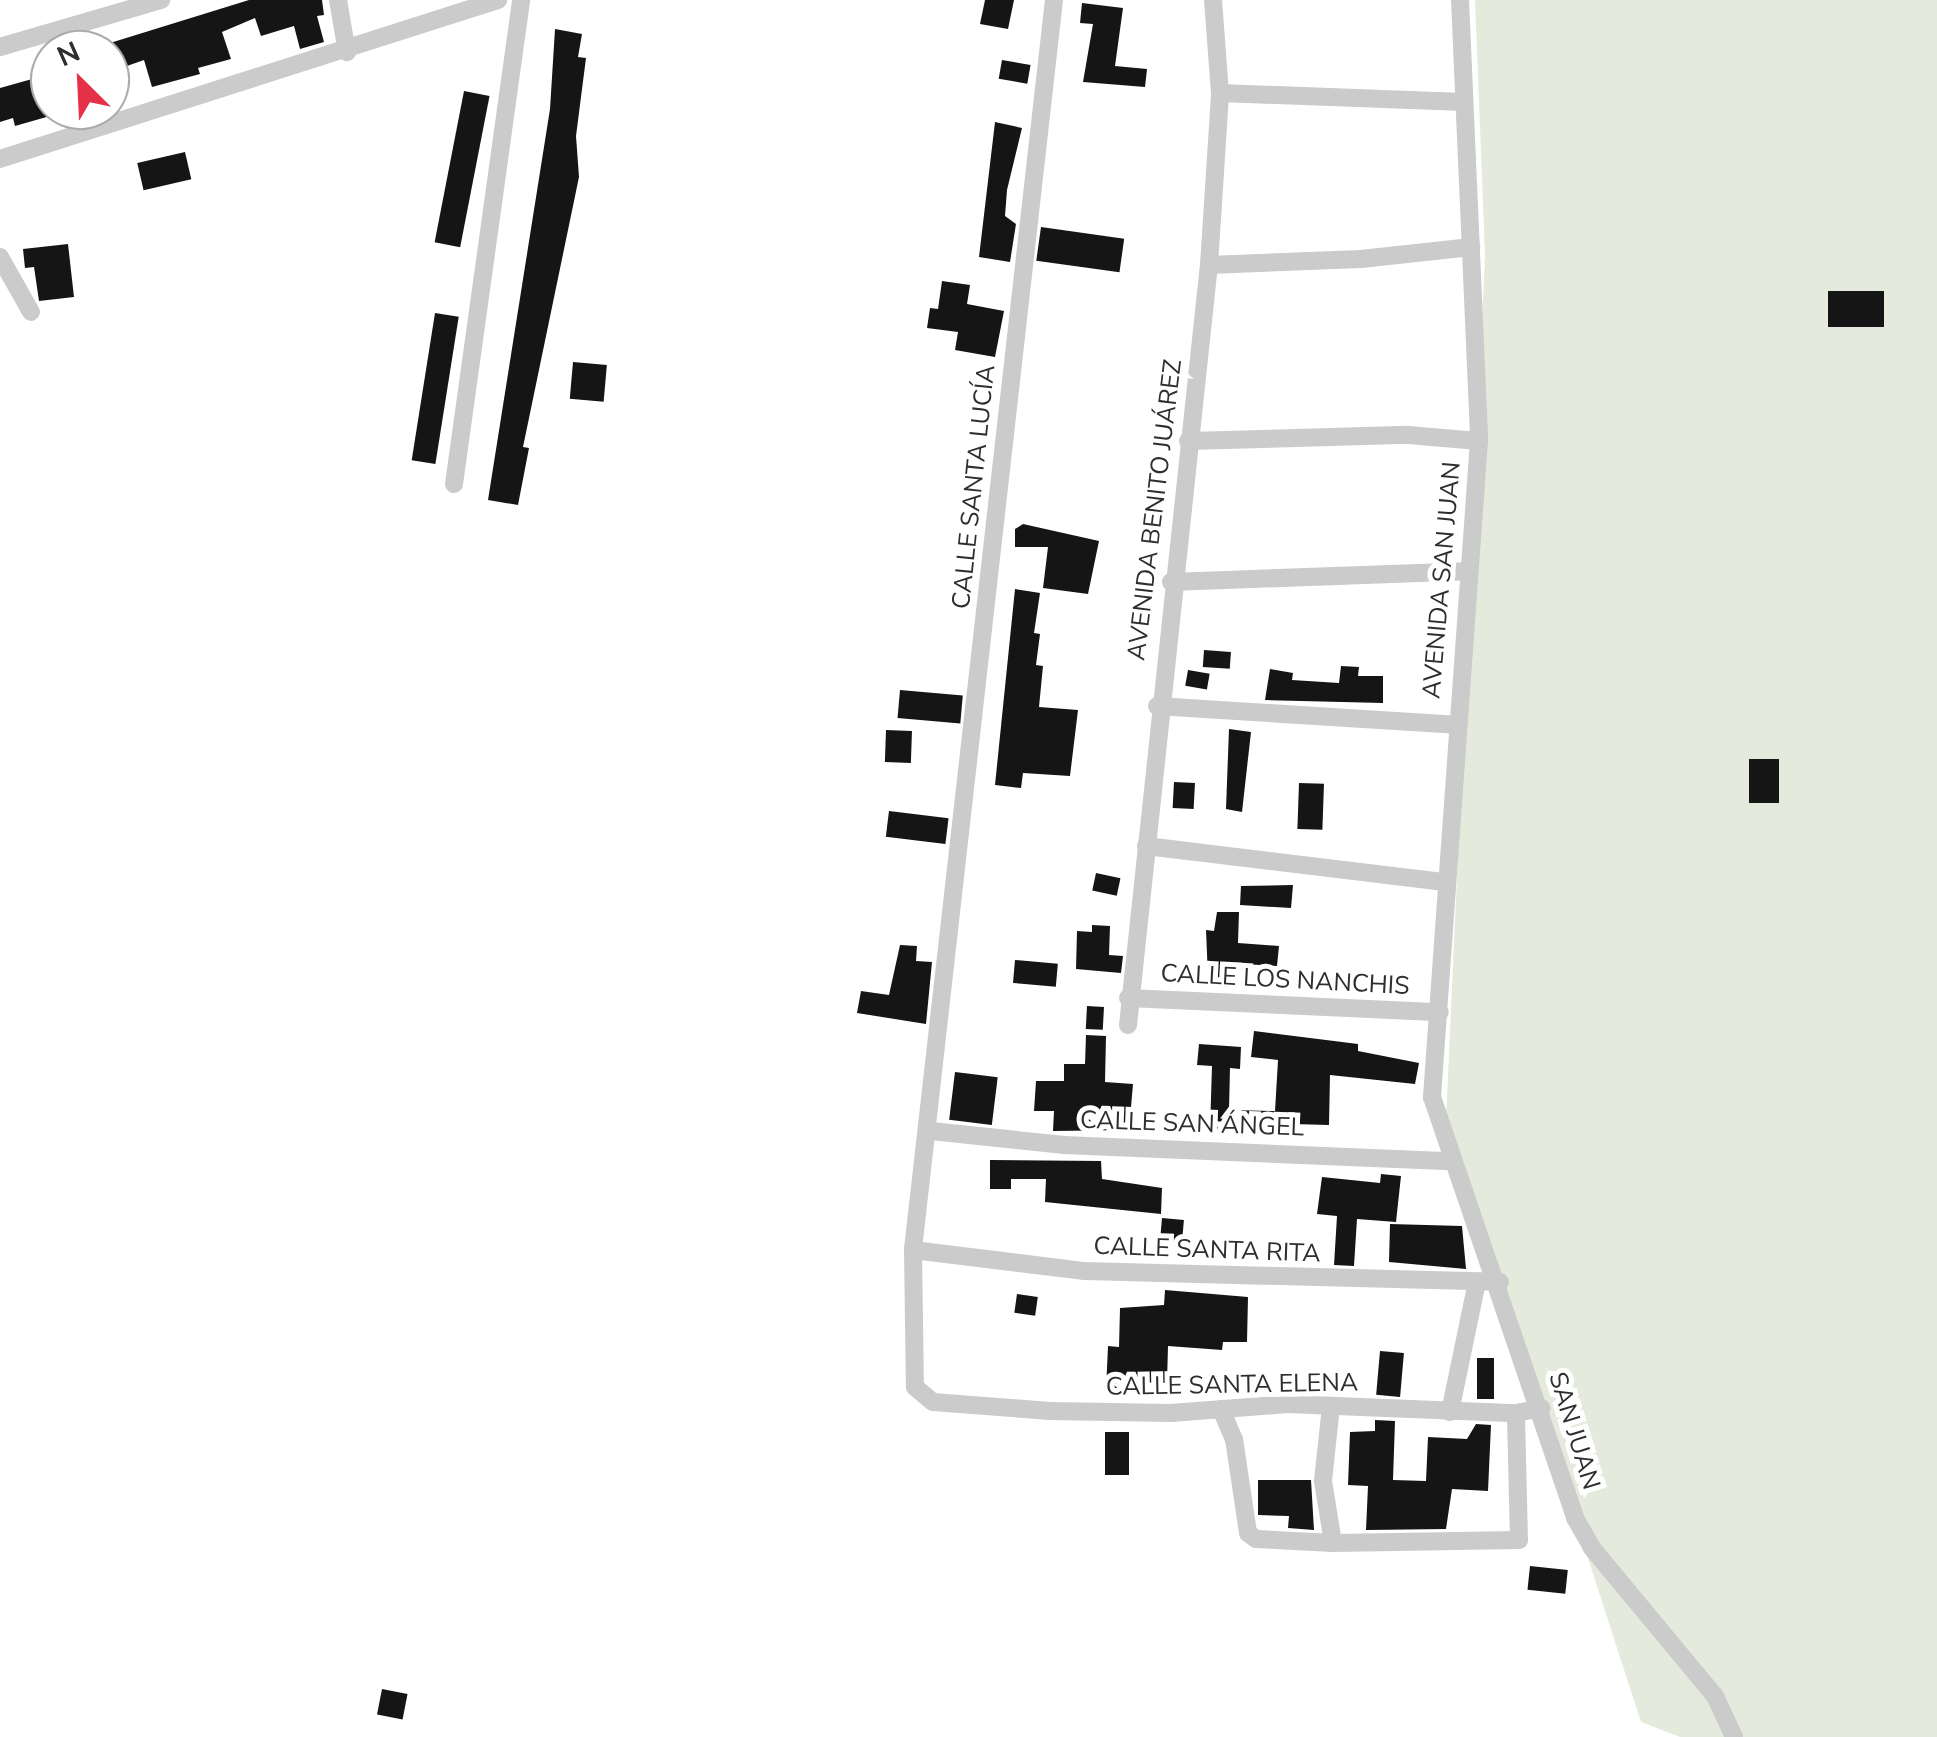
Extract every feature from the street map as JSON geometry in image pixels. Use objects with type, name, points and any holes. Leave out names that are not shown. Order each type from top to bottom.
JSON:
[{"type":"street","points":[[0,47],[161,0]]},
{"type":"street","points":[[338,0],[347,52]]},
{"type":"street","points":[[0,159],[347,52],[498,0]]},
{"type":"street","points":[[454,484],[521,0]]},
{"type":"street","name":"CALLE SANTA LUCÍA","points":[[922,1398],[912,1360],[913,1250],[948,980],[1054,0]]},
{"type":"street","name":"AVENIDA BENITO JUÁREZ","points":[[1128,1025],[1157,706],[1209,265],[1220,93],[1213,0]]},
{"type":"street","name":"AVENIDA SAN JUAN","points":[[1451,1160],[1432,1096],[1440,1012],[1443,882],[1479,441],[1460,0]]},
{"type":"street","points":[[1220,93],[1464,102]]},
{"type":"street","points":[[1209,265],[1361,260],[1472,247]]},
{"type":"street","points":[[0,257],[31,312]]},
{"type":"street","points":[[1188,441],[1408,435],[1479,441]]},
{"type":"street","points":[[1171,582],[1467,571]]},
{"type":"street","points":[[1157,706],[1455,725]]},
{"type":"street","points":[[1146,846],[1443,882]]},
{"type":"street","name":"CALLE LOS NANCHIS","points":[[1128,998],[1440,1012]]},
{"type":"street","name":"CALLE SAN ÁNGEL","points":[[931,1130],[1064,1144],[1451,1160]]},
{"type":"street","name":"SAN JUAN","points":[[1451,1160],[1500,1282],[1542,1408],[1558,1474],[1592,1548],[1690,1662],[1734,1737]]},
{"type":"street","name":"CALLE SANTA RITA","points":[[913,1250],[1084,1270],[1500,1282]]},
{"type":"street","points":[[1450,1412],[1477,1282]]},
{"type":"street","name":"CALLE SANTA ELENA","points":[[922,1398],[1050,1410],[1332,1406],[1516,1413],[1542,1408]]},
{"type":"street","points":[[1332,1406],[1322,1480],[1333,1542]]},
{"type":"street","points":[[1222,1409],[1234,1439],[1248,1533],[1256,1539],[1333,1542],[1519,1540],[1516,1413]]},
{"type":"green space","points":[[1475,0],[1937,0],[1937,1737],[1680,1737],[1641,1722],[1446,1120],[1485,255]]},
{"type":"building","points":[[249,0],[322,0],[324,15],[317,16],[324,42],[300,49],[294,26],[261,36],[255,18],[222,32],[231,59],[198,68],[200,74],[152,87],[144,60],[130,65],[130,37]]},
{"type":"building","points":[[985,0],[1014,0],[1008,29],[980,24]]},
{"type":"building","points":[[1082,3],[1123,8],[1115,66],[1147,69],[1145,87],[1083,82],[1093,24],[1080,23]]},
{"type":"building","points":[[555,29],[582,34],[578,57],[586,58],[576,136],[579,177],[523,447],[529,448],[518,505],[488,500],[550,109]]},
{"type":"building","points":[[1002,60],[1031,65],[1027,84],[999,79]]},
{"type":"building","points":[[30,80],[30,122],[15,126],[13,118],[0,122],[0,88]]},
{"type":"building","points":[[464,91],[490,96],[460,247],[435,242]]},
{"type":"building","points":[[995,122],[1022,128],[1007,190],[1005,216],[1016,224],[1010,262],[979,257]]},
{"type":"building","points":[[185,152],[191,179],[144,190],[137,163]]},
{"type":"building","points":[[1041,227],[1124,239],[1119,272],[1036,261]]},
{"type":"building","points":[[68,244],[74,297],[39,301],[34,267],[25,268],[23,249]]},
{"type":"building","points":[[942,281],[970,285],[967,304],[1004,311],[995,357],[955,350],[958,332],[927,328],[930,308],[938,309]]},
{"type":"building","points":[[1828,291],[1884,291],[1884,327],[1828,327]]},
{"type":"building","points":[[435,313],[459,317],[435,464],[412,460]]},
{"type":"building","points":[[573,362],[607,365],[604,402],[570,399]]},
{"type":"building","points":[[1023,524],[1099,541],[1088,594],[1043,588],[1048,547],[1015,547],[1015,529]]},
{"type":"building","points":[[1015,589],[1040,593],[1034,633],[1040,634],[1036,665],[1043,666],[1039,707],[1078,710],[1070,776],[1023,773],[1021,788],[995,785]]},
{"type":"building","points":[[1204,650],[1231,652],[1230,669],[1203,667]]},
{"type":"building","points":[[1341,666],[1359,667],[1358,676],[1383,676],[1383,703],[1265,700],[1270,669],[1293,673],[1292,680],[1339,683]]},
{"type":"building","points":[[1188,670],[1210,674],[1207,690],[1185,686]]},
{"type":"building","points":[[900,690],[963,695],[960,723],[898,718]]},
{"type":"building","points":[[1229,729],[1251,732],[1242,812],[1226,809]]},
{"type":"building","points":[[886,730],[912,731],[911,763],[885,762]]},
{"type":"building","points":[[1749,759],[1779,759],[1779,803],[1749,803]]},
{"type":"building","points":[[1174,782],[1195,783],[1194,809],[1173,808]]},
{"type":"building","points":[[1299,783],[1324,784],[1322,830],[1297,829]]},
{"type":"building","points":[[889,811],[949,818],[945,844],[886,837]]},
{"type":"building","points":[[1096,873],[1120,878],[1117,896],[1092,891]]},
{"type":"building","points":[[1293,885],[1291,908],[1240,905],[1241,886]]},
{"type":"building","points":[[1217,912],[1239,912],[1238,943],[1279,946],[1277,966],[1228,963],[1229,977],[1208,978],[1206,930],[1214,931]]},
{"type":"building","points":[[1092,925],[1110,926],[1109,955],[1123,956],[1121,973],[1076,969],[1077,931],[1092,932]]},
{"type":"building","points":[[900,945],[917,946],[916,961],[932,962],[926,1024],[857,1013],[861,991],[889,995]]},
{"type":"building","points":[[1015,960],[1058,964],[1056,987],[1013,983]]},
{"type":"building","points":[[1087,1006],[1104,1007],[1103,1030],[1086,1029]]},
{"type":"building","points":[[1254,1031],[1358,1044],[1358,1051],[1419,1063],[1415,1084],[1330,1075],[1329,1125],[1291,1124],[1290,1139],[1210,1130],[1212,1066],[1197,1065],[1199,1044],[1241,1047],[1240,1069],[1230,1068],[1229,1110],[1275,1111],[1278,1060],[1251,1057]]},
{"type":"building","points":[[1086,1035],[1106,1036],[1105,1082],[1133,1084],[1129,1130],[1053,1131],[1054,1111],[1034,1111],[1036,1081],[1064,1081],[1064,1064],[1085,1064]]},
{"type":"building","points":[[955,1072],[998,1077],[992,1125],[949,1120]]},
{"type":"building","points":[[990,1160],[1101,1161],[1102,1179],[1162,1188],[1161,1214],[1045,1202],[1046,1179],[1011,1179],[1011,1189],[990,1189]]},
{"type":"building","points":[[1381,1174],[1401,1176],[1396,1222],[1357,1219],[1354,1266],[1334,1265],[1337,1216],[1317,1214],[1322,1177],[1380,1183]]},
{"type":"building","points":[[1162,1218],[1184,1220],[1182,1244],[1160,1242]]},
{"type":"building","points":[[1390,1224],[1462,1226],[1466,1269],[1389,1262]]},
{"type":"building","points":[[1165,1290],[1248,1297],[1247,1342],[1223,1342],[1222,1350],[1168,1346],[1167,1383],[1131,1382],[1131,1390],[1106,1390],[1108,1346],[1119,1347],[1120,1308],[1164,1305]]},
{"type":"building","points":[[1017,1294],[1038,1297],[1035,1316],[1014,1313]]},
{"type":"building","points":[[1380,1351],[1404,1353],[1400,1397],[1376,1395]]},
{"type":"building","points":[[1477,1358],[1494,1358],[1494,1399],[1477,1399]]},
{"type":"building","points":[[1375,1420],[1395,1421],[1393,1480],[1426,1481],[1428,1437],[1467,1439],[1476,1424],[1491,1425],[1488,1491],[1452,1489],[1446,1529],[1366,1530],[1368,1486],[1348,1485],[1350,1432],[1375,1431]]},
{"type":"building","points":[[1105,1432],[1129,1432],[1129,1475],[1105,1475]]},
{"type":"building","points":[[1258,1480],[1311,1480],[1314,1530],[1288,1528],[1289,1516],[1258,1515]]},
{"type":"building","points":[[1530,1566],[1568,1570],[1565,1594],[1527,1590]]},
{"type":"building","points":[[382,1689],[408,1694],[403,1719],[377,1715]]}]
